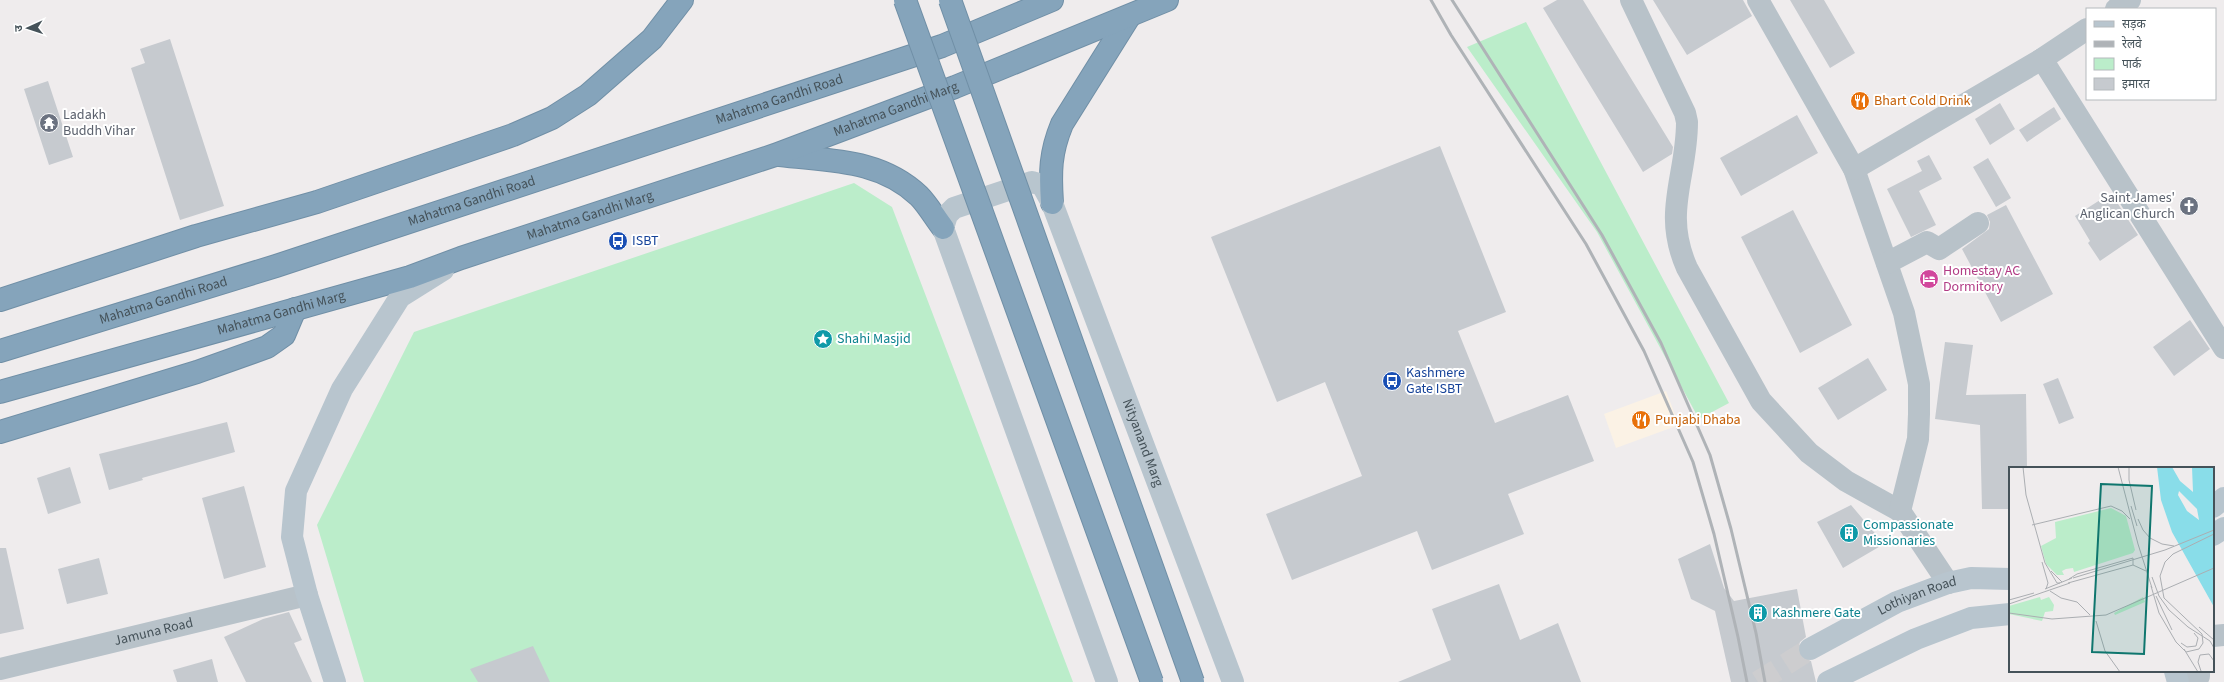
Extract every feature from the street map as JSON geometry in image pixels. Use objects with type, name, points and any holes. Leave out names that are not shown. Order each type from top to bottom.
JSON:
[{"type":"highway","points":[[0,300],[196,236],[317,202],[513,135],[552,118],[588,95],[652,39],[682,0]]},
{"type":"highway","points":[[905,0],[1152,682]]},
{"type":"highway","points":[[950,0],[1193,682]]},
{"type":"highway","name":"Mahatma Gandhi Road","points":[[0,351],[276,266],[942,46],[1052,0]]},
{"type":"highway","name":"Mahatma Gandhi Marg","points":[[0,392],[410,278],[461,258],[775,155],[955,87],[1129,17],[1167,0]]},
{"type":"highway","points":[[1052,203],[1050,163],[1055,141],[1062,124],[1129,17]]},
{"type":"highway","points":[[775,155],[875,168],[891,175],[920,198],[943,228]]},
{"type":"highway","points":[[0,432],[197,372],[276,342],[284,335],[295,310]]},
{"type":"main road","name":"Nityanand Marg","points":[[943,228],[947,215],[954,208],[1032,182],[1042,185],[1052,203],[1232,682]]},
{"type":"main road","points":[[943,228],[1107,682]]},
{"type":"main road","points":[[335,682],[307,595],[292,537],[296,491],[342,389],[400,297],[461,258]]},
{"type":"main road","points":[[2214,506],[2224,498]]},
{"type":"main road","name":"Lothiyan Road","points":[[1810,649],[1897,602],[1948,583],[1971,578],[2009,579]]},
{"type":"main road","points":[[1828,682],[1916,639],[1972,618],[2009,614]]},
{"type":"main road","points":[[2175,672],[2178,682]]},
{"type":"street","points":[[1631,0],[1685,113],[1686,122],[1675,215],[1680,252],[1687,268],[1761,401],[1809,453],[1846,481],[1900,511],[1948,583]]},
{"type":"street","points":[[1758,0],[1854,169],[1904,314],[1919,384],[1918,439],[1900,511]]},
{"type":"street","points":[[2118,8],[2130,0]]},
{"type":"street","points":[[1854,169],[2042,59],[2086,30]]},
{"type":"street","points":[[2042,59],[2224,348]]},
{"type":"street","points":[[1887,263],[1927,242],[1939,249],[1978,223]]},
{"type":"street","name":"Jamuna Road","points":[[0,669],[307,595]]},
{"type":"street","points":[[2214,636],[2224,634]]},
{"type":"street","points":[[2188,682],[2199,677],[2199,672]]},
{"type":"shaded area","name":"Punjabi Dhaba","points":[[1666,391],[1679,425],[1616,448],[1604,414]]},
{"type":"green space","points":[[1526,22],[1729,403],[1699,419],[1597,232],[1467,47]]},
{"type":"green space","points":[[854,183],[892,207],[1073,682],[364,682],[317,525],[414,332]]},
{"type":"building","points":[[1557,0],[1583,0],[1673,147],[1672,154],[1643,172],[1543,8]]},
{"type":"building","points":[[1653,0],[1743,0],[1752,16],[1687,55]]},
{"type":"building","points":[[1790,0],[1824,0],[1855,53],[1830,68]]},
{"type":"building","points":[[170,39],[224,206],[180,220],[131,68],[145,63],[140,49]]},
{"type":"building","name":"Ladakh Buddh Vihar","points":[[48,81],[73,157],[49,165],[24,89]]},
{"type":"building","points":[[2000,103],[2015,129],[1990,145],[1975,119]]},
{"type":"building","points":[[2054,107],[2061,119],[2027,142],[2019,130]]},
{"type":"building","points":[[1797,115],[1818,153],[1741,196],[1720,158]]},
{"type":"building","points":[[1440,146],[1506,312],[1458,331],[1495,423],[1568,395],[1594,461],[1508,494],[1524,534],[1432,570],[1417,531],[1292,580],[1266,514],[1362,476],[1325,382],[1277,402],[1211,237]]},
{"type":"building","points":[[1929,155],[1942,179],[1919,191],[1936,225],[1911,237],[1887,189],[1922,171],[1917,161]]},
{"type":"building","points":[[1988,158],[2011,198],[1996,207],[1973,167]]},
{"type":"building","points":[[2111,193],[2138,235],[2100,261],[2088,243],[2090,241],[2075,216]]},
{"type":"building","points":[[2006,205],[2053,294],[2001,322],[1962,249],[1989,229],[1990,222],[1987,215]]},
{"type":"building","points":[[1793,210],[1852,325],[1800,353],[1741,237]]},
{"type":"building","points":[[2190,320],[2210,349],[2174,376],[2153,347]]},
{"type":"building","points":[[1945,342],[1973,345],[1966,395],[2026,394],[2027,467],[2009,467],[2009,509],[1982,509],[1980,425],[1935,419]]},
{"type":"building","points":[[1868,358],[1887,390],[1838,420],[1818,388]]},
{"type":"building","points":[[2058,378],[2074,418],[2059,424],[2043,384]]},
{"type":"building","points":[[227,422],[235,452],[142,478],[143,480],[109,490],[99,454]]},
{"type":"building","points":[[70,467],[81,503],[48,514],[37,478]]},
{"type":"building","points":[[244,486],[266,567],[224,579],[202,498]]},
{"type":"building","name":"Compassionate Missionaries","points":[[1851,505],[1884,544],[1843,568],[1817,522]]},
{"type":"building","name":"Kashmere Gate","points":[[1710,544],[1724,588],[1734,601],[1797,589],[1806,637],[1800,642],[1798,649],[1803,659],[1811,661],[1816,682],[1731,682],[1715,611],[1691,599],[1678,559]]},
{"type":"building","points":[[0,548],[6,548],[24,629],[0,634]]},
{"type":"building","points":[[99,558],[108,594],[67,604],[58,569]]},
{"type":"building","points":[[1499,584],[1520,640],[1558,623],[1581,682],[1398,682],[1451,660],[1432,609]]},
{"type":"building","points":[[289,612],[302,640],[294,643],[312,682],[246,682],[224,637],[263,619]]},
{"type":"building","points":[[533,646],[550,682],[478,682],[470,669]]},
{"type":"building","points":[[212,659],[218,682],[177,682],[173,670]]},
{"type":"tunnel","points":[[1758,682],[1810,649]]},
{"type":"railway","points":[[1431,0],[1451,35],[1586,244],[1644,351],[1693,462],[1714,534],[1747,682]]},
{"type":"railway","points":[[1452,0],[1602,235],[1661,343],[1710,455],[1731,529],[1756,633],[1765,682]]},
{"type":"place","name":"Bhart Cold Drink","points":[[1860,101]]},
{"type":"place","name":"Ladakh Buddh Vihar","points":[[49,123]]},
{"type":"place","name":"Saint James' Anglican Church","points":[[2189,206]]},
{"type":"place","name":"ISBT","points":[[618,241]]},
{"type":"place","name":"Homestay AC Dormitory","points":[[1929,279]]},
{"type":"place","name":"Shahi Masjid","points":[[823,339]]},
{"type":"place","name":"Kashmere Gate ISBT","points":[[1392,381]]},
{"type":"place","name":"Punjabi Dhaba","points":[[1641,420]]},
{"type":"place","name":"Compassionate Missionaries","points":[[1849,533]]},
{"type":"place","name":"Kashmere Gate","points":[[1758,613]]}]
